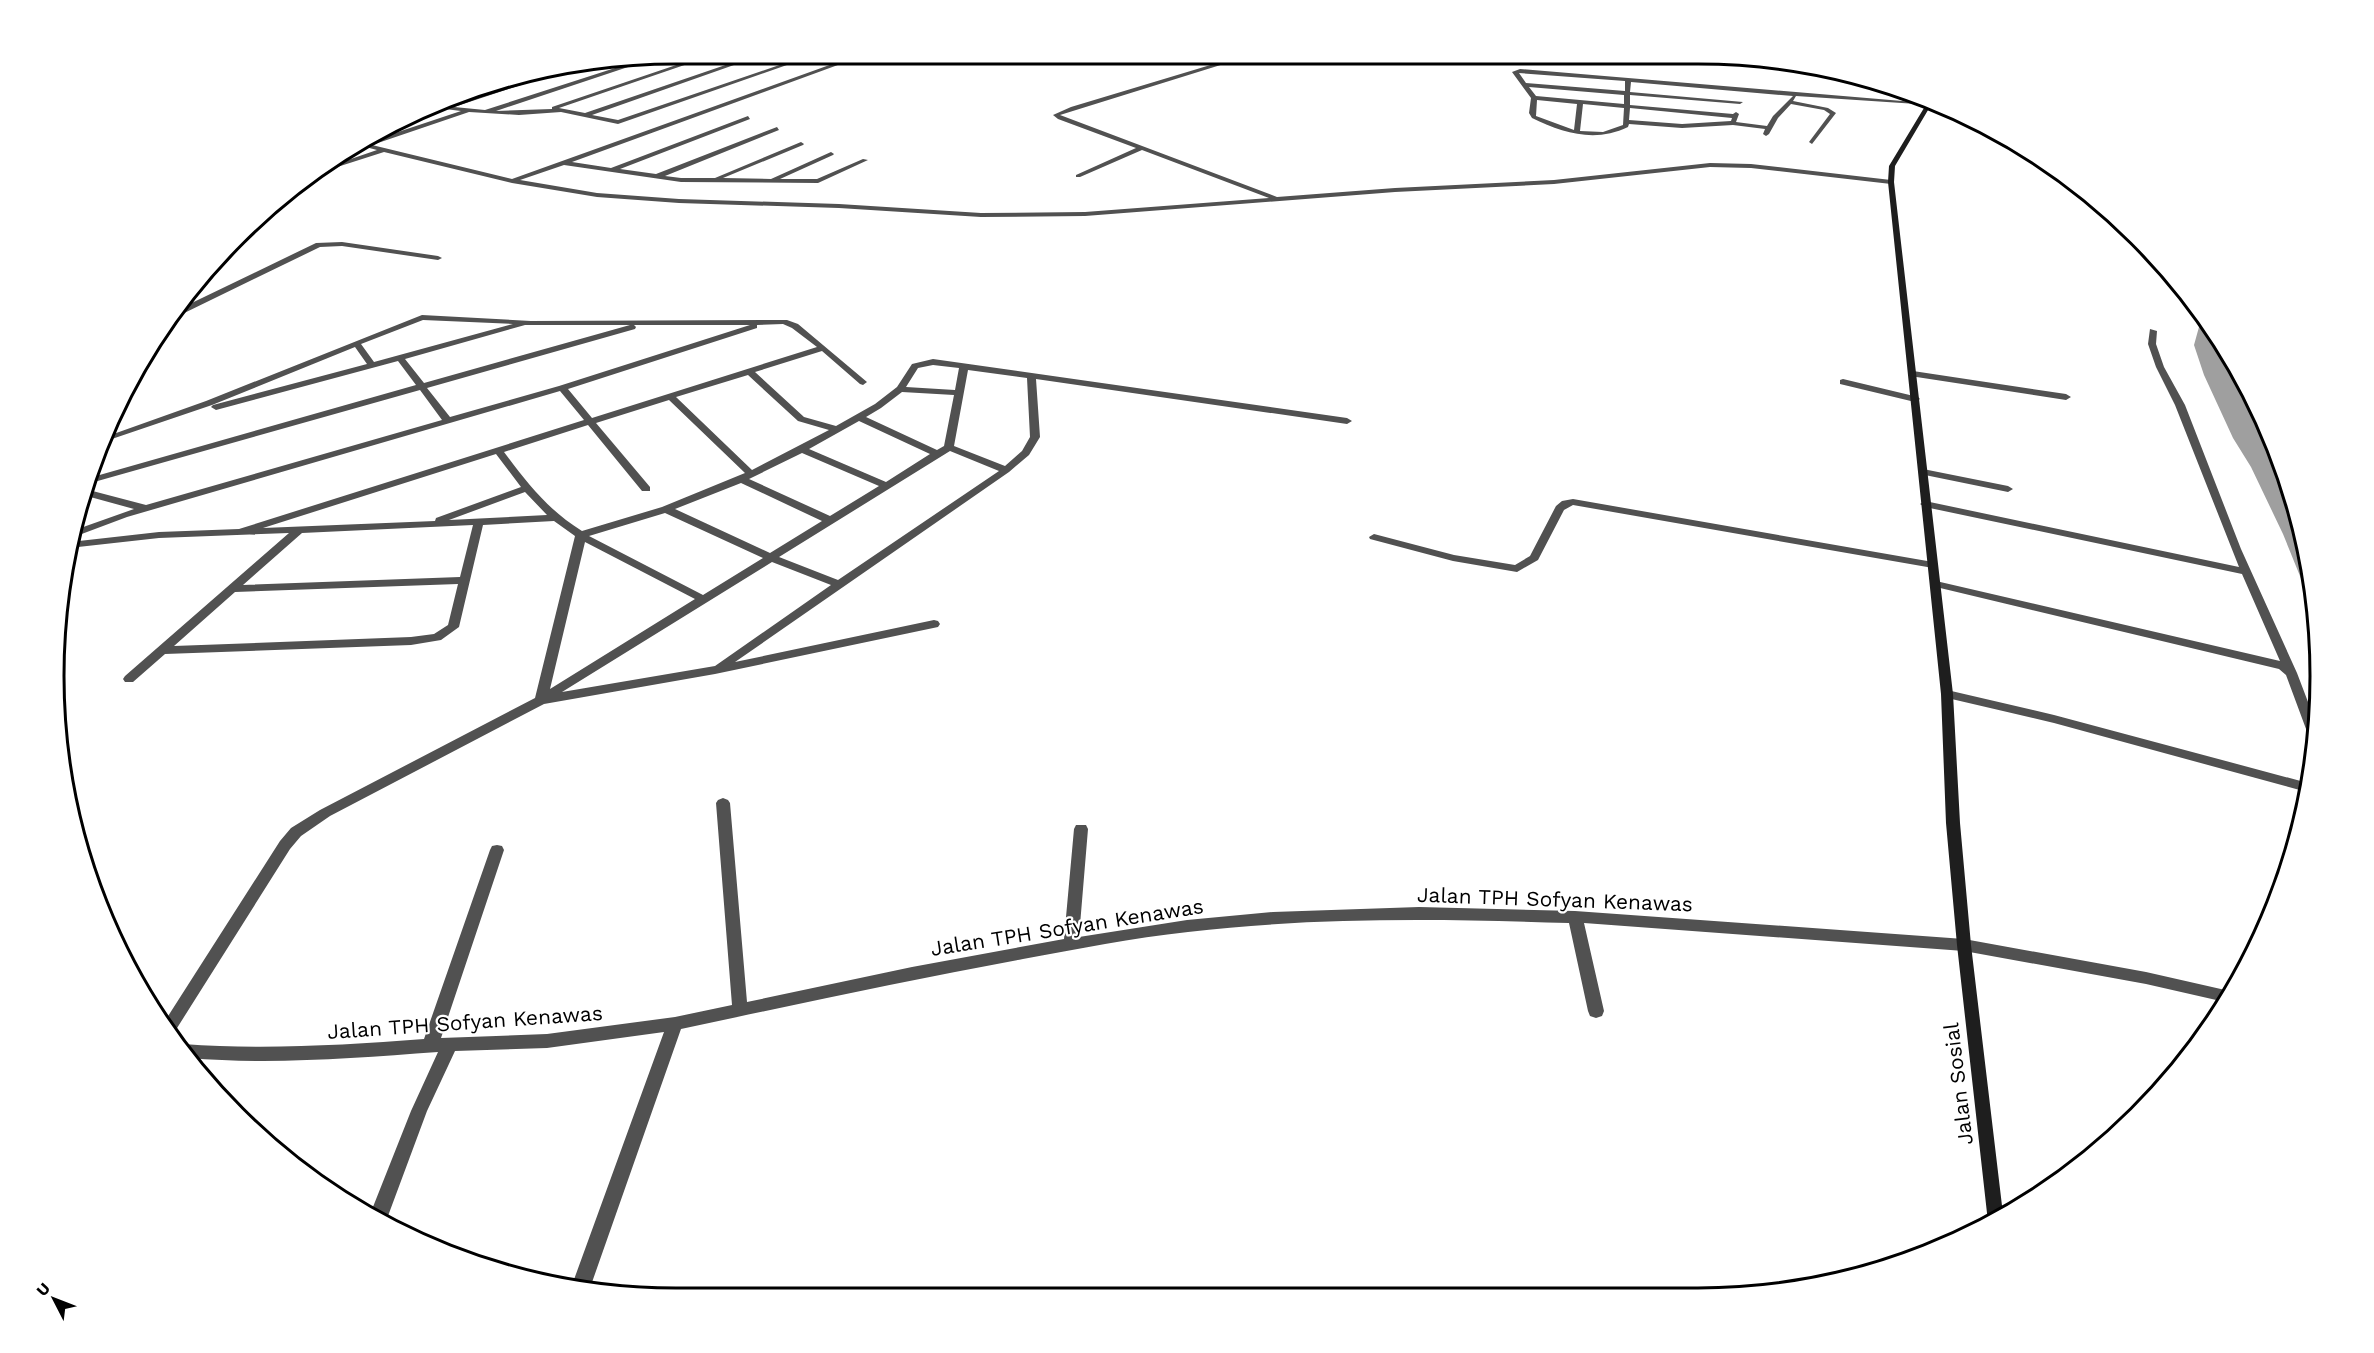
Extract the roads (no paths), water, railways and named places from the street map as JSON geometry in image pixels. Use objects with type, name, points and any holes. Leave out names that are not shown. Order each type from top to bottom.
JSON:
[{"type":"street","points":[[449,108],[519,113],[548,110],[684,64]]},
{"type":"street","points":[[585,115],[733,64]]},
{"type":"street","points":[[548,110],[618,122],[786,64]]},
{"type":"street","points":[[512,181],[838,64]]},
{"type":"street","points":[[1220,64],[1056,115],[1278,199]]},
{"type":"street","points":[[485,112],[622,67]]},
{"type":"street","points":[[594,70],[670,92]]},
{"type":"street","points":[[1628,80],[1627,122],[1624,128],[1586,134],[1533,117],[1534,98],[1516,71],[1628,80],[1744,90],[1912,104]]},
{"type":"street","points":[[1524,85],[1740,102]]},
{"type":"street","points":[[1733,123],[1744,90]]},
{"type":"street","points":[[680,94],[700,100]]},
{"type":"street","points":[[1627,122],[1682,126],[1733,123],[1767,131],[1775,117],[1796,94]]},
{"type":"street","points":[[1534,98],[1735,116]]},
{"type":"street","points":[[1577,133],[1580,102]]},
{"type":"street","points":[[1789,102],[1826,109],[1833,113],[1812,142]]},
{"type":"street","points":[[711,103],[721,106]]},
{"type":"street","name":"Jalan Sosial","points":[[1927,109],[1894,162],[1891,182],[1925,504],[1936,584],[1947,694],[1953,823],[1964,945],[1994,1212]]},
{"type":"street","points":[[389,136],[470,110]]},
{"type":"street","points":[[610,170],[748,118]]},
{"type":"street","points":[[657,177],[777,129]]},
{"type":"street","points":[[714,179],[801,144]]},
{"type":"street","points":[[369,146],[512,181],[597,195],[981,215],[1085,214],[1278,199],[1572,181],[1710,165],[1751,166],[1891,182]]},
{"type":"street","points":[[1078,176],[1142,148]]},
{"type":"street","points":[[341,165],[384,150]]},
{"type":"street","points":[[770,180],[831,154]]},
{"type":"street","points":[[565,162],[681,180],[818,181],[865,160]]},
{"type":"street","points":[[190,305],[326,244],[342,244],[438,258]]},
{"type":"street","points":[[114,437],[426,317],[531,323],[784,322],[795,326],[863,382]]},
{"type":"street","points":[[82,532],[145,509],[562,388],[766,322]]},
{"type":"street","points":[[166,418],[401,359],[531,323]]},
{"type":"street","points":[[98,478],[647,323]]},
{"type":"street","points":[[2152,331],[2152,344],[2160,367],[2180,405],[2246,572],[2284,655],[2308,719]]},
{"type":"street","points":[[356,343],[373,366]]},
{"type":"street","points":[[243,531],[823,348]]},
{"type":"street","points":[[401,359],[448,421]]},
{"type":"street","points":[[580,535],[666,509],[746,476],[802,449],[859,417],[900,389],[912,370],[920,364],[933,362],[1347,420]]},
{"type":"street","points":[[950,447],[964,366]]},
{"type":"street","points":[[750,372],[801,419],[838,429]]},
{"type":"street","points":[[1913,374],[2066,397]]},
{"type":"street","points":[[715,670],[1006,470],[1026,453],[1035,437],[1031,375]]},
{"type":"street","points":[[1843,382],[1915,399]]},
{"type":"street","points":[[562,388],[646,489]]},
{"type":"street","points":[[900,389],[959,393]]},
{"type":"street","points":[[671,397],[746,476],[831,521]]},
{"type":"street","points":[[859,417],[937,454]]},
{"type":"street","points":[[950,447],[1006,470]]},
{"type":"street","points":[[172,1023],[272,864],[296,832],[325,813],[541,700],[950,447]]},
{"type":"street","points":[[802,449],[887,486]]},
{"type":"street","points":[[499,451],[528,488],[556,518],[580,535],[705,600]]},
{"type":"street","points":[[1923,472],[2008,489]]},
{"type":"street","points":[[427,524],[528,488]]},
{"type":"street","points":[[92,494],[145,509]]},
{"type":"street","points":[[1374,537],[1453,558],[1517,569],[1534,558],[1560,508],[1566,503],[1573,502],[1933,565]]},
{"type":"street","points":[[1925,504],[2246,572]]},
{"type":"street","points":[[666,509],[772,558],[840,585]]},
{"type":"street","points":[[79,544],[135,537],[243,531],[556,518]]},
{"type":"street","points":[[162,650],[428,640],[444,635],[453,627],[479,522]]},
{"type":"street","points":[[129,679],[299,530]]},
{"type":"street","points":[[541,700],[580,535]]},
{"type":"street","points":[[234,588],[466,580]]},
{"type":"street","points":[[1936,584],[2276,663],[2288,669]]},
{"type":"street","points":[[541,700],[715,670],[934,624]]},
{"type":"street","points":[[1947,694],[2054,719],[2300,786]]},
{"type":"street","points":[[723,803],[740,1011]]},
{"type":"street","points":[[1071,944],[1081,829]]},
{"type":"street","points":[[430,1046],[497,850]]},
{"type":"street","name":"Jalan TPH Sofyan Kenawas","points":[[196,1055],[312,1054],[450,1044],[547,1041],[675,1024],[912,973],[1187,926],[1273,918],[1419,913],[1575,917],[1964,945],[2146,978],[2220,995]]},
{"type":"street","points":[[1575,917],[1596,1011]]},
{"type":"street","points":[[583,1281],[675,1024]]},
{"type":"street","points":[[380,1212],[418,1112],[450,1044]]}]
